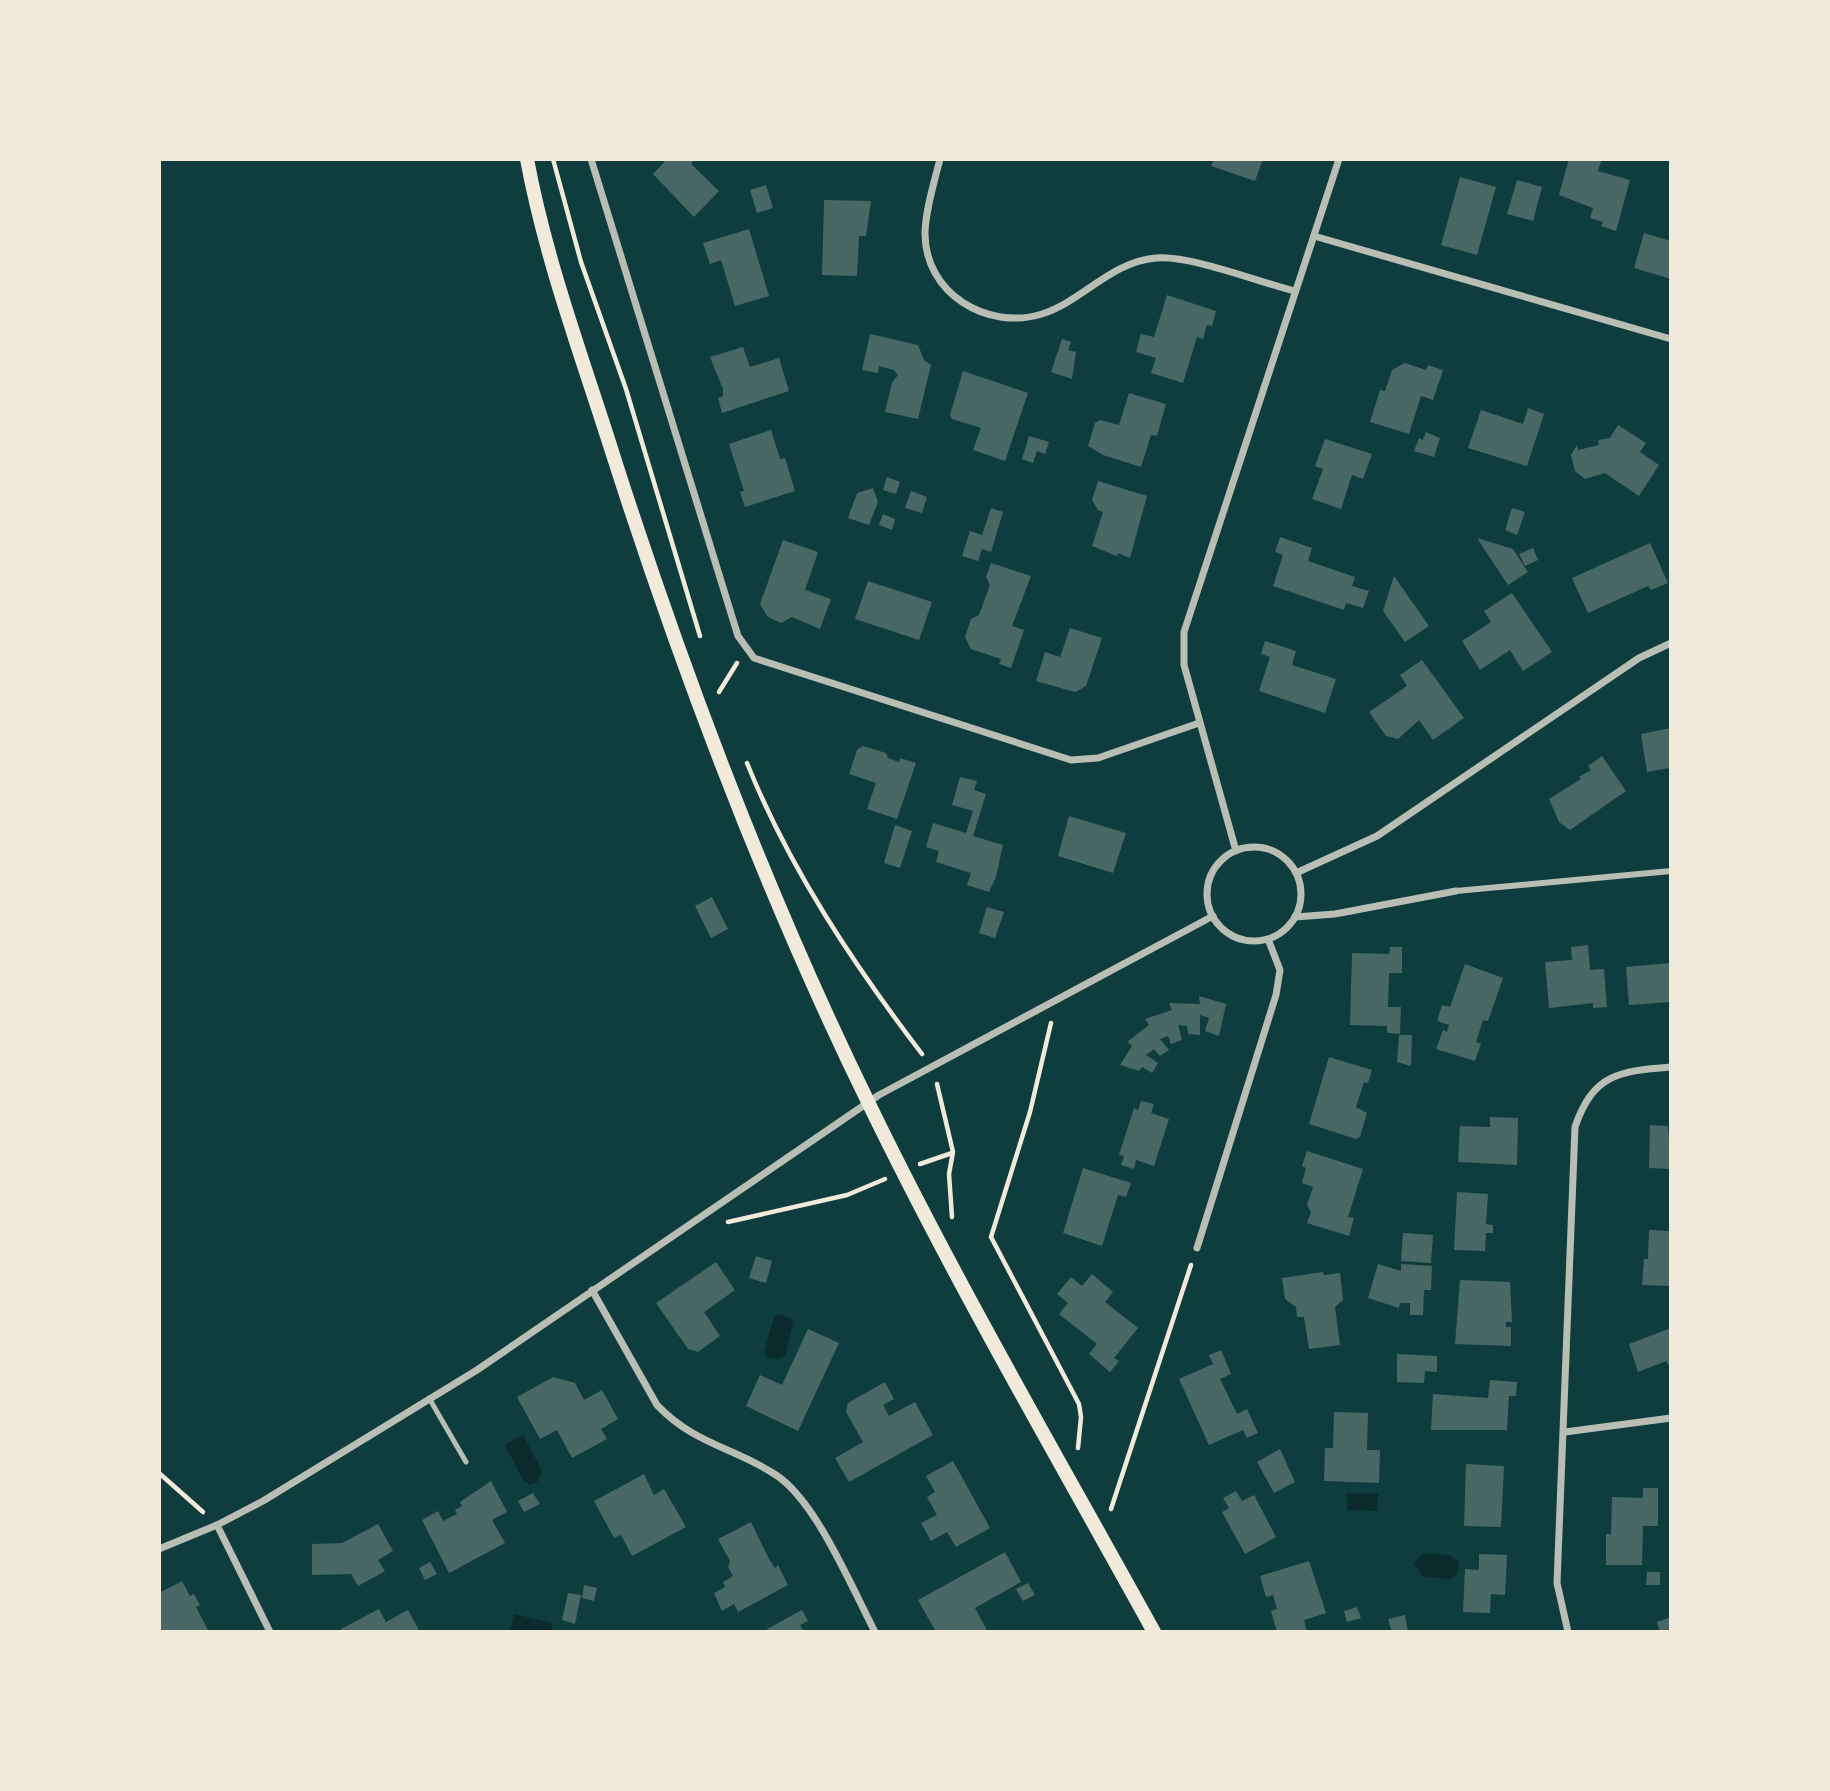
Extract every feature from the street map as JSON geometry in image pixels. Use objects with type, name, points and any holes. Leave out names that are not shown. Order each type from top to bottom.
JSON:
[{"type":"main road","points":[[527,159],[573,330],[662,607],[721,766],[784,920],[867,1102],[902,1171],[1154,1632]]},
{"type":"street","points":[[591,159],[738,636],[754,658],[1071,760],[1098,758],[1199,723]]},
{"type":"street","points":[[940,159],[925,235],[938,278],[964,306],[1012,318],[1042,314],[1113,272],[1154,258],[1176,258],[1295,292]]},
{"type":"street","points":[[1236,851],[1184,665],[1184,632],[1339,159]]},
{"type":"street","points":[[1314,236],[1671,339]]},
{"type":"street","points":[[1296,873],[1377,836],[1639,658],[1671,643]]},
{"type":"street","points":[[1265,848],[1287,861],[1296,873],[1301,894],[1295,917],[1282,932],[1268,939],[1248,941],[1224,930],[1213,916],[1207,897],[1208,885],[1219,863],[1236,851],[1265,848]]},
{"type":"street","points":[[1295,917],[1335,914],[1456,891],[1671,871]]},
{"type":"street","points":[[159,1549],[217,1525],[263,1501],[477,1370],[867,1102],[1213,916]]},
{"type":"street","points":[[1197,1248],[1276,995],[1280,970],[1268,939]]},
{"type":"street","points":[[1568,1632],[1557,1583],[1575,1127],[1583,1105],[1603,1081],[1620,1073],[1671,1067]]},
{"type":"street","points":[[592,1290],[657,1405],[671,1420],[688,1433],[774,1473],[805,1502],[875,1632]]},
{"type":"street","points":[[1565,1432],[1671,1418]]},
{"type":"street","points":[[217,1525],[270,1632]]},
{"type":"lane","points":[[429,1398],[466,1462]]},
{"type":"path","points":[[553,159],[570,227],[626,389],[704,648]]},
{"type":"path","points":[[719,692],[745,649]]},
{"type":"path","points":[[715,683],[724,705]]},
{"type":"path","points":[[744,754],[763,803],[818,901],[869,985],[922,1055]]},
{"type":"path","points":[[1057,998],[1030,1112],[991,1237],[1079,1404],[1079,1455],[1073,1444]]},
{"type":"path","points":[[937,1084],[953,1152],[948,1198],[953,1220]]},
{"type":"path","points":[[915,1166],[953,1152]]},
{"type":"path","points":[[687,1224],[734,1221],[847,1195],[886,1179]]},
{"type":"path","points":[[1104,1501],[1110,1512],[1197,1248]]},
{"type":"path","points":[[159,1473],[217,1525]]},
{"type":"water","points":[[778,1314],[791,1318],[793,1323],[785,1356],[777,1359],[767,1357],[764,1352],[774,1317]]},
{"type":"water","points":[[523,1435],[542,1471],[537,1482],[530,1485],[523,1480],[505,1445]]},
{"type":"water","points":[[1347,1493],[1378,1494],[1377,1511],[1347,1510]]},
{"type":"water","points":[[1424,1553],[1449,1555],[1459,1562],[1457,1574],[1450,1580],[1422,1576],[1414,1563]]},
{"type":"water","points":[[514,1614],[552,1623],[551,1632],[510,1632]]},
{"type":"building","points":[[667,159],[695,159],[691,164],[719,191],[694,217],[653,174]]},
{"type":"building","points":[[1214,159],[1263,159],[1255,181],[1211,166]]},
{"type":"building","points":[[1569,159],[1602,159],[1598,171],[1630,180],[1616,231],[1601,226],[1603,222],[1590,218],[1593,208],[1559,195]]},
{"type":"building","points":[[1460,177],[1496,187],[1477,255],[1441,245]]},
{"type":"building","points":[[1517,180],[1542,187],[1533,221],[1507,214]]},
{"type":"building","points":[[766,185],[773,208],[757,213],[750,190]]},
{"type":"building","points":[[824,200],[871,201],[866,236],[859,236],[857,276],[822,275]]},
{"type":"building","points":[[749,229],[769,296],[735,306],[721,260],[710,264],[703,243]]},
{"type":"building","points":[[1644,233],[1671,241],[1671,279],[1634,268]]},
{"type":"building","points":[[1167,295],[1216,311],[1212,326],[1207,325],[1203,339],[1197,337],[1183,383],[1151,373],[1156,358],[1136,352],[1141,334],[1154,337]]},
{"type":"building","points":[[870,334],[918,345],[924,360],[931,365],[918,419],[885,412],[892,383],[898,375],[894,370],[879,366],[878,373],[862,370]]},
{"type":"building","points":[[1062,339],[1071,342],[1068,350],[1076,352],[1072,379],[1051,372]]},
{"type":"building","points":[[743,347],[750,367],[779,358],[789,391],[722,413],[718,398],[723,396],[723,389],[710,357]]},
{"type":"building","points":[[1405,363],[1426,370],[1428,365],[1443,370],[1433,400],[1421,396],[1409,434],[1370,422],[1380,390],[1385,391],[1392,370]]},
{"type":"building","points":[[963,371],[1028,393],[1005,461],[973,450],[981,428],[952,419],[950,415]]},
{"type":"building","points":[[1129,393],[1166,404],[1157,436],[1151,435],[1141,467],[1103,455],[1088,446],[1095,423],[1100,420],[1119,425]]},
{"type":"building","points":[[1528,408],[1544,414],[1527,466],[1468,448],[1481,410],[1523,424]]},
{"type":"building","points":[[1618,425],[1646,443],[1640,452],[1659,465],[1639,496],[1605,473],[1585,479],[1575,471],[1571,455],[1577,445],[1578,450],[1599,445],[1598,440],[1610,438]]},
{"type":"building","points":[[771,430],[780,459],[785,458],[795,491],[745,507],[740,492],[744,491],[729,444]]},
{"type":"building","points":[[1426,432],[1440,438],[1434,457],[1414,451],[1419,438],[1423,440]]},
{"type":"building","points":[[1029,436],[1049,442],[1045,454],[1037,451],[1033,463],[1022,459]]},
{"type":"building","points":[[1325,439],[1372,454],[1363,479],[1352,475],[1341,509],[1312,499],[1323,469],[1315,466]]},
{"type":"building","points":[[887,477],[900,482],[896,494],[883,490]]},
{"type":"building","points":[[1098,481],[1147,496],[1130,558],[1092,546],[1103,512],[1098,510],[1092,500]]},
{"type":"building","points":[[873,488],[878,502],[869,525],[848,518],[857,493]]},
{"type":"building","points":[[911,491],[927,497],[922,513],[905,508]]},
{"type":"building","points":[[991,508],[1003,512],[991,552],[982,549],[978,561],[962,556],[970,531],[982,535]]},
{"type":"building","points":[[1512,508],[1525,512],[1517,535],[1505,530]]},
{"type":"building","points":[[883,514],[895,519],[892,530],[879,525]]},
{"type":"building","points":[[1280,537],[1312,548],[1308,561],[1355,577],[1352,586],[1369,591],[1363,608],[1346,603],[1344,610],[1273,586],[1283,555],[1275,552]]},
{"type":"building","points":[[1477,538],[1513,549],[1528,572],[1508,585]]},
{"type":"building","points":[[783,540],[818,552],[805,590],[831,599],[820,629],[792,617],[781,623],[768,617],[760,604]]},
{"type":"building","points":[[1650,543],[1668,583],[1651,590],[1648,586],[1588,613],[1572,578]]},
{"type":"building","points":[[1533,548],[1538,560],[1525,566],[1519,554]]},
{"type":"building","points":[[991,563],[1031,576],[1012,626],[1024,630],[1011,668],[999,664],[1001,659],[971,649],[965,637],[971,619],[979,615],[990,585],[986,577]]},
{"type":"building","points":[[1394,576],[1429,626],[1405,642],[1383,611]]},
{"type":"building","points":[[868,581],[932,602],[919,640],[855,619]]},
{"type":"building","points":[[1512,593],[1552,652],[1523,671],[1510,650],[1480,670],[1462,641],[1491,622],[1484,611]]},
{"type":"building","points":[[1070,628],[1102,638],[1086,686],[1075,692],[1036,681],[1045,652],[1060,657]]},
{"type":"building","points":[[1265,641],[1296,651],[1292,665],[1336,679],[1325,713],[1259,691],[1270,657],[1261,654]]},
{"type":"building","points":[[1422,660],[1464,718],[1433,740],[1419,720],[1398,739],[1386,736],[1369,712],[1407,686],[1400,675]]},
{"type":"building","points":[[1671,728],[1669,768],[1647,772],[1641,734]]},
{"type":"building","points":[[863,746],[886,753],[888,758],[899,762],[900,758],[916,763],[897,819],[867,809],[876,783],[849,774],[857,750]]},
{"type":"building","points":[[1602,756],[1626,791],[1570,830],[1559,822],[1549,799],[1581,779],[1579,777],[1591,770],[1588,766]]},
{"type":"building","points":[[960,777],[977,781],[974,790],[986,794],[973,836],[1003,845],[996,877],[989,892],[967,885],[971,873],[936,862],[939,851],[926,847],[933,823],[966,833],[973,811],[952,805]]},
{"type":"building","points":[[1069,816],[1126,833],[1113,873],[1058,856]]},
{"type":"building","points":[[895,825],[912,831],[900,868],[884,863]]},
{"type":"building","points":[[712,897],[728,929],[711,938],[695,906]]},
{"type":"building","points":[[987,907],[1004,912],[995,938],[979,933]]},
{"type":"building","points":[[1588,945],[1590,970],[1604,969],[1607,1007],[1593,1008],[1593,1003],[1549,1008],[1545,962],[1572,960],[1571,947]]},
{"type":"building","points":[[1390,947],[1402,947],[1402,973],[1389,973],[1388,1007],[1401,1007],[1400,1034],[1387,1033],[1387,1026],[1350,1025],[1352,953],[1389,954]]},
{"type":"building","points":[[1671,963],[1671,1002],[1629,1005],[1626,967]]},
{"type":"building","points":[[1465,964],[1503,978],[1488,1021],[1483,1020],[1476,1042],[1481,1044],[1475,1061],[1436,1049],[1443,1030],[1447,1032],[1449,1025],[1437,1021],[1442,1005],[1450,1007]]},
{"type":"building","points":[[1199,996],[1226,1004],[1219,1036],[1205,1031],[1209,1018],[1200,1015],[1200,1035],[1188,1034],[1187,1026],[1178,1025],[1182,1040],[1171,1044],[1168,1036],[1160,1039],[1169,1050],[1160,1056],[1154,1049],[1146,1055],[1158,1063],[1152,1073],[1142,1067],[1139,1071],[1120,1065],[1132,1046],[1127,1042],[1149,1025],[1145,1019],[1172,1010],[1169,1003],[1200,1004]]},
{"type":"building","points":[[1399,1035],[1412,1035],[1411,1066],[1397,1062]]},
{"type":"building","points":[[1329,1057],[1372,1070],[1368,1083],[1364,1082],[1356,1107],[1367,1113],[1360,1137],[1356,1139],[1309,1124]]},
{"type":"building","points":[[1141,1101],[1154,1104],[1151,1113],[1169,1119],[1154,1166],[1136,1160],[1134,1169],[1121,1165],[1124,1156],[1119,1155],[1134,1108],[1138,1110]]},
{"type":"building","points":[[1490,1117],[1518,1118],[1517,1165],[1458,1162],[1460,1126],[1490,1127]]},
{"type":"building","points":[[1650,1125],[1668,1126],[1671,1169],[1649,1168]]},
{"type":"building","points":[[1307,1151],[1363,1169],[1348,1217],[1354,1218],[1349,1236],[1307,1223],[1311,1212],[1307,1205],[1313,1187],[1302,1183],[1306,1168],[1302,1166]]},
{"type":"building","points":[[1083,1168],[1131,1183],[1126,1197],[1118,1195],[1102,1246],[1063,1233]]},
{"type":"building","points":[[1457,1192],[1488,1194],[1486,1224],[1493,1225],[1493,1233],[1486,1233],[1485,1251],[1454,1250]]},
{"type":"building","points":[[1649,1230],[1671,1231],[1671,1286],[1642,1285],[1644,1259],[1648,1259]]},
{"type":"building","points":[[1403,1233],[1433,1235],[1431,1263],[1401,1261]]},
{"type":"building","points":[[756,1256],[772,1261],[766,1283],[749,1278]]},
{"type":"building","points":[[716,1262],[735,1290],[704,1312],[720,1336],[698,1352],[688,1349],[656,1303]]},
{"type":"building","points":[[1378,1264],[1401,1271],[1401,1264],[1432,1266],[1431,1290],[1424,1290],[1423,1315],[1410,1315],[1410,1303],[1400,1303],[1399,1308],[1368,1298]]},
{"type":"building","points":[[1323,1272],[1324,1275],[1340,1273],[1343,1300],[1335,1307],[1340,1345],[1309,1349],[1304,1317],[1297,1317],[1296,1307],[1285,1299],[1282,1278]]},
{"type":"building","points":[[1092,1274],[1113,1292],[1105,1302],[1138,1328],[1114,1358],[1119,1361],[1110,1372],[1089,1354],[1097,1344],[1059,1314],[1068,1303],[1057,1294],[1071,1277],[1082,1286]]},
{"type":"building","points":[[1460,1280],[1510,1282],[1512,1322],[1506,1322],[1506,1327],[1511,1327],[1511,1346],[1455,1344]]},
{"type":"building","points":[[1671,1328],[1671,1369],[1666,1361],[1638,1372],[1629,1344]]},
{"type":"building","points":[[808,1329],[839,1343],[798,1431],[746,1406],[760,1375],[782,1385]]},
{"type":"building","points":[[1221,1350],[1231,1374],[1220,1379],[1237,1414],[1247,1409],[1258,1433],[1247,1438],[1243,1430],[1209,1445],[1179,1379],[1213,1364],[1209,1355]]},
{"type":"building","points":[[1397,1354],[1437,1356],[1437,1372],[1425,1371],[1424,1383],[1397,1382]]},
{"type":"building","points":[[553,1377],[575,1383],[584,1400],[602,1390],[618,1419],[601,1429],[607,1439],[572,1458],[557,1430],[540,1439],[517,1397]]},
{"type":"building","points":[[1490,1380],[1517,1382],[1516,1396],[1509,1396],[1507,1430],[1431,1430],[1433,1394],[1488,1398]]},
{"type":"building","points":[[885,1382],[894,1399],[883,1405],[889,1416],[915,1402],[933,1435],[849,1482],[835,1458],[863,1442],[846,1412],[848,1403]]},
{"type":"building","points":[[1334,1412],[1368,1413],[1367,1450],[1380,1450],[1379,1483],[1324,1481],[1325,1448],[1333,1448]]},
{"type":"building","points":[[1280,1449],[1295,1482],[1274,1493],[1257,1462]]},
{"type":"building","points":[[953,1461],[990,1528],[956,1547],[947,1532],[931,1541],[921,1523],[937,1515],[927,1497],[935,1492],[926,1476]]},
{"type":"building","points":[[1466,1464],[1504,1466],[1501,1527],[1464,1526]]},
{"type":"building","points":[[644,1474],[654,1495],[664,1489],[686,1527],[632,1556],[621,1535],[614,1538],[594,1501]]},
{"type":"building","points":[[491,1481],[507,1512],[492,1520],[505,1543],[449,1573],[422,1520],[438,1511],[443,1521],[457,1514],[455,1510],[462,1506],[460,1502]]},
{"type":"building","points":[[1643,1488],[1658,1488],[1658,1526],[1643,1526],[1642,1565],[1606,1565],[1606,1534],[1611,1534],[1612,1497],[1643,1498]]},
{"type":"building","points":[[1236,1491],[1242,1501],[1254,1495],[1276,1537],[1245,1554],[1222,1512],[1229,1508],[1223,1498]]},
{"type":"building","points":[[533,1493],[540,1504],[524,1512],[518,1501]]},
{"type":"building","points":[[751,1522],[769,1559],[775,1568],[778,1565],[788,1585],[738,1612],[734,1604],[722,1611],[714,1593],[725,1587],[723,1582],[733,1576],[728,1567],[730,1561],[718,1539]]},
{"type":"building","points":[[378,1524],[393,1551],[378,1560],[385,1571],[358,1586],[351,1574],[312,1575],[312,1544],[342,1543]]},
{"type":"building","points":[[1005,1552],[1021,1582],[975,1608],[988,1632],[936,1632],[918,1600]]},
{"type":"building","points":[[1479,1554],[1507,1555],[1505,1595],[1491,1594],[1490,1613],[1463,1612],[1465,1569],[1479,1570]]},
{"type":"building","points":[[1309,1561],[1326,1613],[1304,1620],[1307,1632],[1277,1632],[1271,1611],[1277,1609],[1273,1595],[1266,1597],[1260,1576]]},
{"type":"building","points":[[430,1562],[437,1574],[425,1580],[419,1568]]},
{"type":"building","points":[[1647,1572],[1660,1572],[1660,1585],[1646,1585]]},
{"type":"building","points":[[182,1581],[190,1596],[194,1594],[200,1605],[196,1607],[209,1632],[159,1632],[159,1593]]},
{"type":"building","points":[[1028,1583],[1035,1595],[1023,1601],[1016,1589]]},
{"type":"building","points":[[584,1585],[597,1588],[594,1601],[582,1598]]},
{"type":"building","points":[[568,1593],[581,1595],[575,1624],[562,1620]]},
{"type":"building","points":[[1357,1607],[1361,1618],[1347,1622],[1344,1611]]},
{"type":"building","points":[[379,1609],[386,1622],[408,1610],[420,1632],[343,1632],[341,1629]]},
{"type":"building","points":[[802,1610],[808,1621],[800,1625],[804,1632],[769,1632],[767,1629]]},
{"type":"building","points":[[1405,1615],[1408,1632],[1392,1632],[1388,1619]]},
{"type":"building","points":[[1671,1617],[1671,1632],[1660,1632],[1657,1622]]}]
